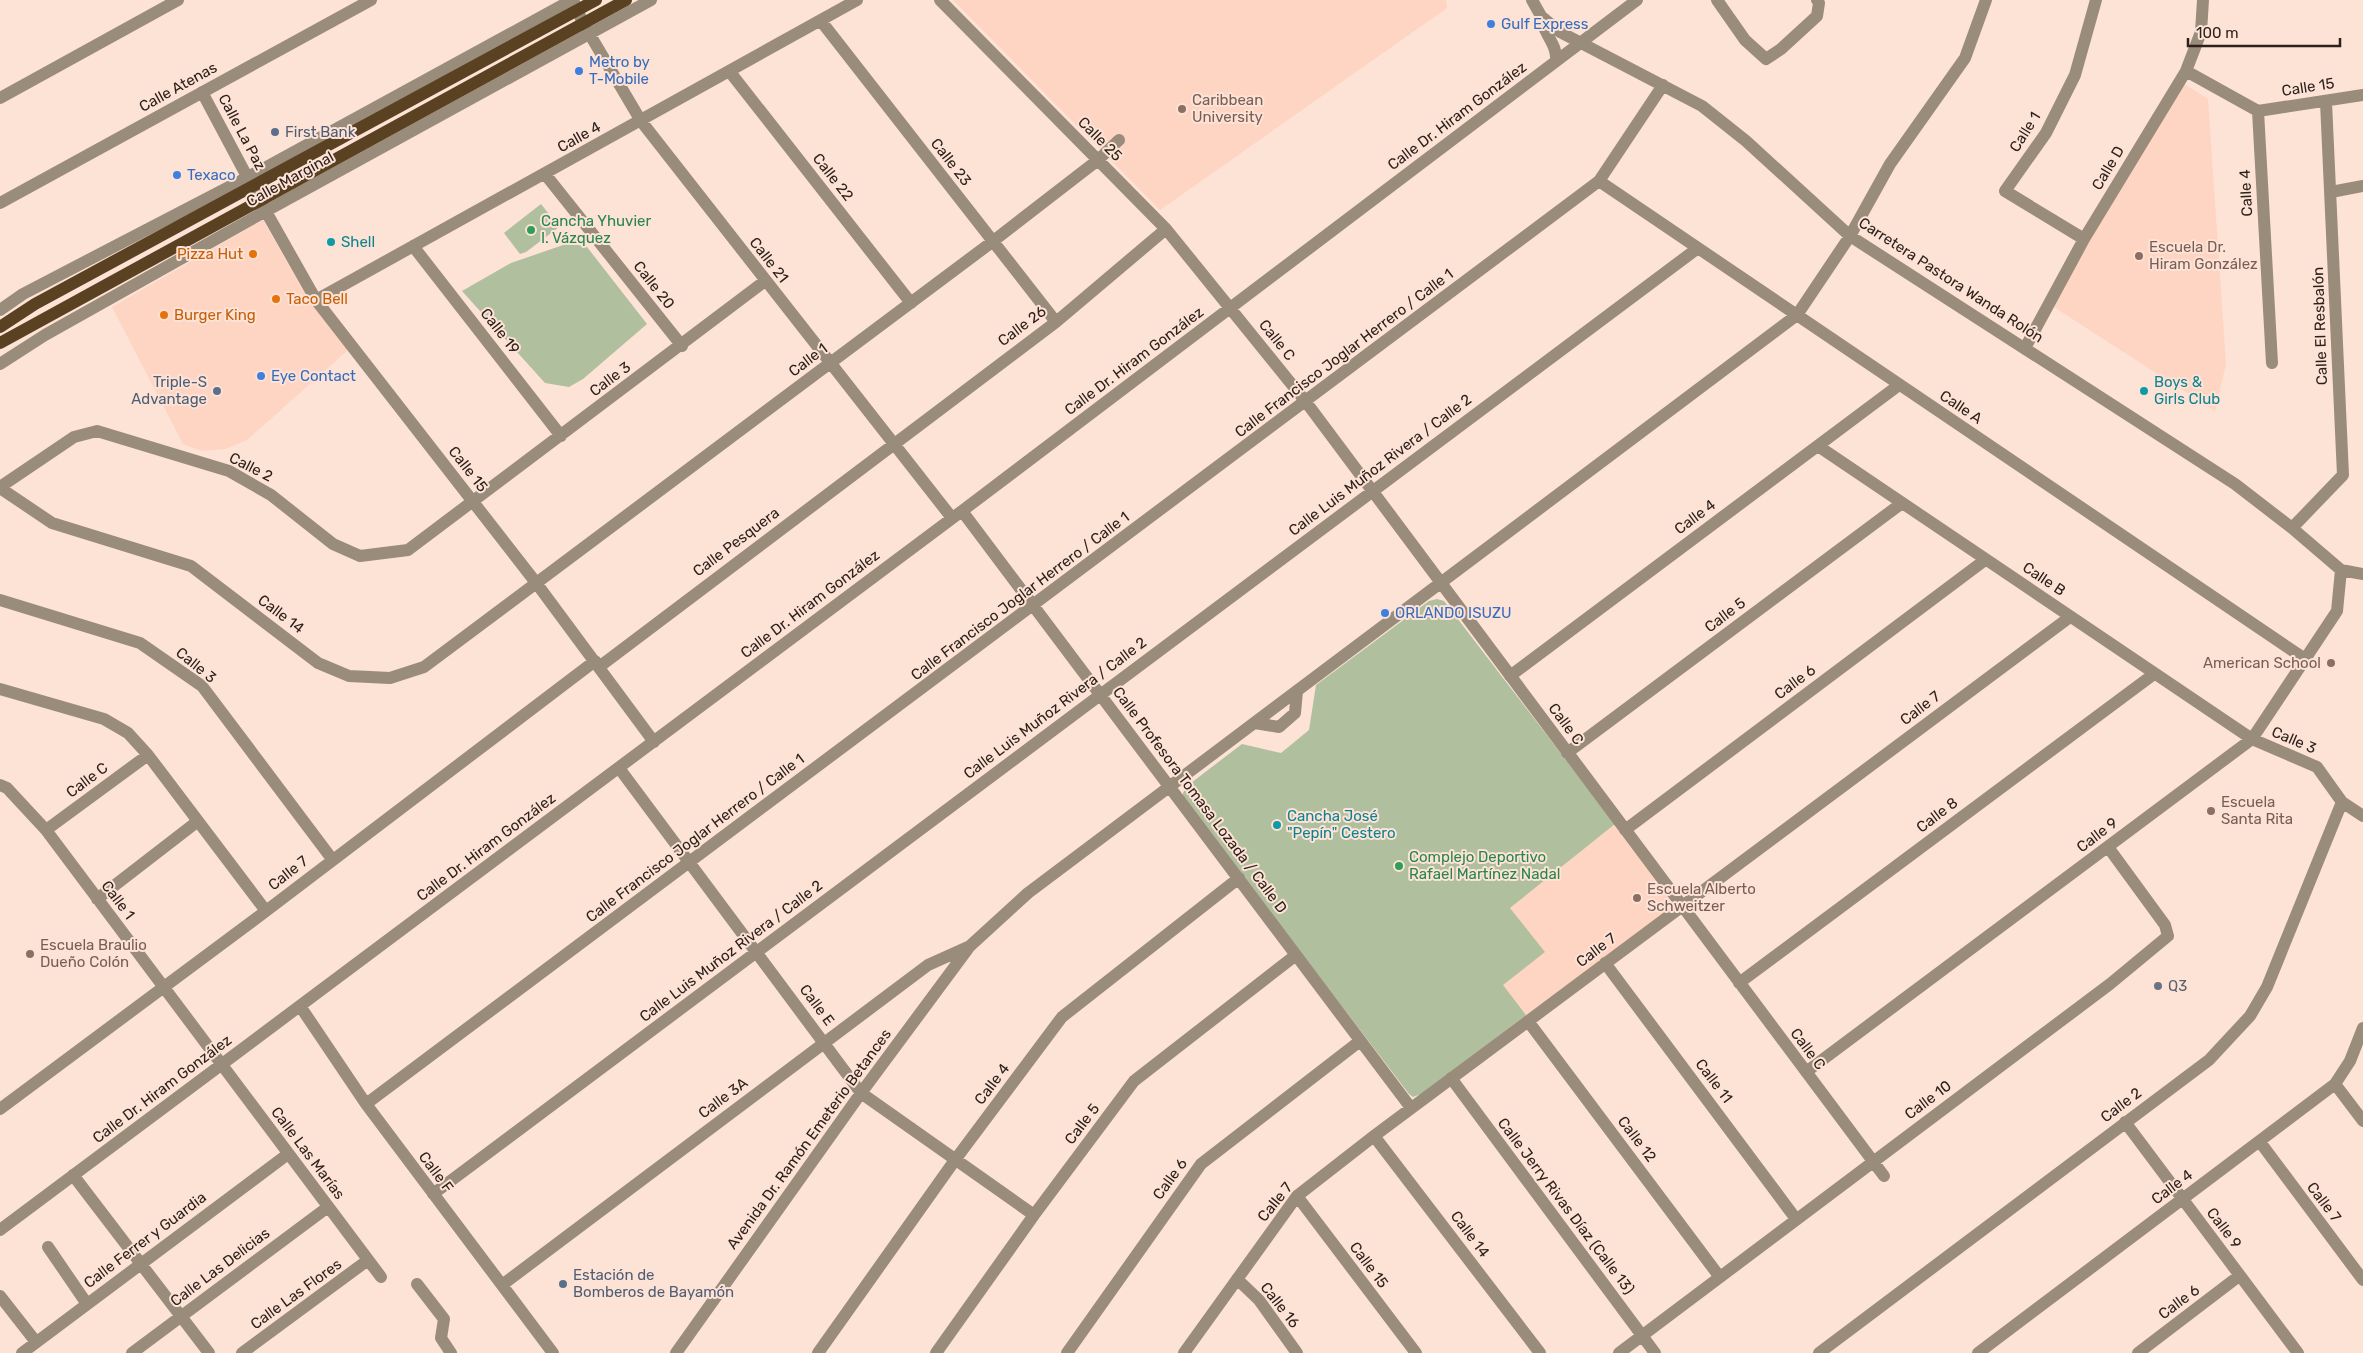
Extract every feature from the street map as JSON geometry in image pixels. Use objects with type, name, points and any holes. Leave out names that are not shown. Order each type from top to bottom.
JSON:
[{"type":"main road","points":[[0,327],[35,304],[250,182],[574,3],[596,0]]},
{"type":"main road","points":[[0,343],[263,206],[586,28],[626,0]]},
{"type":"street","points":[[0,98],[178,0]]},
{"type":"street","name":"Calle Atenas","points":[[0,203],[371,0]]},
{"type":"street","points":[[586,28],[651,0]]},
{"type":"street","name":"Calle 4","points":[[316,300],[857,0]]},
{"type":"street","name":"Calle 25","points":[[940,0],[1166,229],[1230,308]]},
{"type":"street","name":"Carretera Pastora Wanda Rolón","points":[[1532,0],[1542,16],[1560,32],[1702,106],[1746,141],[1850,236],[2235,484],[2292,528],[2341,570]]},
{"type":"street","name":"Calle Dr. Hiram González","points":[[0,1230],[957,515],[1637,0]]},
{"type":"street","points":[[1717,0],[1745,40],[1766,59],[1781,49],[1817,16],[1819,2],[1817,0]]},
{"type":"street","points":[[970,946],[1028,893],[1255,723],[1279,727],[1295,713],[1297,691],[1797,315],[1850,236],[1890,164],[1965,58],[1986,0]]},
{"type":"street","name":"Calle 1","points":[[2084,239],[2005,192],[2046,133],[2075,74],[2096,0]]},
{"type":"street","name":"Calle D","points":[[2024,348],[2084,239],[2186,71],[2201,32],[2204,0]]},
{"type":"street","name":"Calle 21","points":[[574,3],[586,28],[640,121],[893,443],[957,515]]},
{"type":"street","points":[[1542,16],[1542,26],[1556,49],[1556,61]]},
{"type":"street","name":"Calle 23","points":[[821,21],[1056,322]]},
{"type":"street","points":[[2186,71],[2258,111]]},
{"type":"street","name":"Calle 22","points":[[730,72],[911,303]]},
{"type":"street","name":"Calle Francisco Joglar Herrero / Calle 1","points":[[366,1104],[1599,181],[1663,85]]},
{"type":"street","name":"Calle La Paz","points":[[202,92],[263,206]]},
{"type":"street","name":"Calle 15","points":[[2258,111],[2363,95]]},
{"type":"street","name":"Calle El Resbalón","points":[[2292,528],[2343,475],[2342,357],[2326,102]]},
{"type":"street","name":"Calle 4","points":[[2258,111],[2272,363]]},
{"type":"street","name":"Calle 1","points":[[537,584],[992,242],[1098,160],[1119,140]]},
{"type":"street","name":"Calle 20","points":[[545,174],[682,346]]},
{"type":"street","name":"Calle A","points":[[1599,181],[2305,660]]},
{"type":"street","name":"Calle Marginal","points":[[0,310],[23,294],[250,182]]},
{"type":"street","points":[[2331,192],[2363,186]]},
{"type":"street","name":"Calle Marginal","points":[[0,364],[263,206]]},
{"type":"street","name":"Calle 15","points":[[263,206],[316,300],[537,584],[654,742]]},
{"type":"street","name":"Calle 26","points":[[893,443],[1056,322],[1166,229]]},
{"type":"street","name":"Calle 19","points":[[413,246],[562,436]]},
{"type":"street","name":"Calle Luis Muñoz Rivera / Calle 2","points":[[433,1194],[1698,248]]},
{"type":"street","name":"Calle 3","points":[[473,502],[682,346],[765,281]]},
{"type":"street","name":"Calle C","points":[[1230,308],[1306,402],[1440,584],[1884,1176]]},
{"type":"street","name":"Calle 4","points":[[1510,676],[1899,385]]},
{"type":"street","name":"Calle 2","points":[[0,488],[74,437],[97,431],[229,471],[271,495],[333,544],[360,556],[408,550],[473,502]]},
{"type":"street","name":"Calle Pesquera","points":[[597,664],[893,443]]},
{"type":"street","name":"Calle B","points":[[1818,446],[2252,740]]},
{"type":"street","name":"Calle 14","points":[[0,488],[52,523],[191,566],[318,663],[349,676],[390,678],[424,667],[537,584]]},
{"type":"street","name":"Calle 5","points":[[1567,753],[1902,502]]},
{"type":"street","name":"Calle Profesora Tomasa Lozada / Calle D","points":[[957,515],[1034,605],[1411,1108]]},
{"type":"street","name":"Calle 6","points":[[1625,830],[1985,560]]},
{"type":"street","points":[[2341,570],[2363,574]]},
{"type":"street","name":"Calle 9","points":[[1806,1072],[2252,740],[2337,611],[2341,570]]},
{"type":"street","name":"Calle 3","points":[[0,600],[140,643],[202,686],[332,859]]},
{"type":"street","name":"Calle 7","points":[[1184,1353],[1296,1196],[1451,1078],[2070,617]]},
{"type":"street","name":"Calle 7","points":[[0,1109],[164,988],[332,859],[597,664]]},
{"type":"street","name":"Calle 8","points":[[1740,983],[2154,674]]},
{"type":"street","points":[[0,689],[104,719],[128,733],[148,755],[266,911]]},
{"type":"street","name":"Calle 3","points":[[2252,740],[2317,767],[2342,802],[2363,816]]},
{"type":"street","name":"Calle C","points":[[46,830],[148,755]]},
{"type":"street","name":"Calle E","points":[[619,768],[861,1092],[1034,1215]]},
{"type":"street","name":"Calle 1","points":[[0,785],[7,788],[46,830],[221,1065]]},
{"type":"street","name":"Calle 2","points":[[1820,1353],[2209,1060],[2250,1016],[2267,987],[2342,802]]},
{"type":"street","points":[[97,899],[198,821]]},
{"type":"street","name":"Calle 10","points":[[1619,1353],[2110,984],[2168,936],[2165,925],[2108,847]]},
{"type":"street","name":"Calle 4","points":[[818,1353],[955,1160],[1062,1017],[1239,878]]},
{"type":"street","name":"Calle 3A","points":[[502,1285],[928,965],[970,946]]},
{"type":"street","name":"Avenida Dr. Ramón Emeterio Betances","points":[[676,1353],[861,1092],[970,946]]},
{"type":"street","name":"Calle 5","points":[[936,1353],[1034,1215],[1134,1081],[1296,955]]},
{"type":"street","name":"Calle 11","points":[[1605,963],[1796,1219]]},
{"type":"street","name":"Calle F","points":[[300,1006],[366,1104],[553,1353]]},
{"type":"street","name":"Calle 12","points":[[1528,1021],[1719,1276]]},
{"type":"street","name":"Calle 4","points":[[1978,1353],[2335,1084],[2350,1061],[2363,1028]]},
{"type":"street","name":"Calle 6","points":[[1067,1353],[1201,1164],[1360,1041]]},
{"type":"street","name":"Calle Las Marías","points":[[221,1065],[381,1277]]},
{"type":"street","name":"Calle Jerry Rivas Díaz (Calle 13)","points":[[1451,1078],[1655,1353]]},
{"type":"street","points":[[2335,1084],[2363,1121]]},
{"type":"street","name":"Calle 9","points":[[2125,1122],[2298,1353]]},
{"type":"street","name":"Calle 14","points":[[1374,1136],[1540,1353]]},
{"type":"street","name":"Calle 7","points":[[2260,1142],[2363,1280]]},
{"type":"street","name":"Calle Ferrer y Guardia","points":[[22,1353],[288,1154]]},
{"type":"street","points":[[73,1175],[209,1353]]},
{"type":"street","name":"Calle 15","points":[[1296,1196],[1416,1353]]},
{"type":"street","name":"Calle Las Delicias","points":[[132,1353],[328,1207]]},
{"type":"street","points":[[48,1247],[87,1304]]},
{"type":"street","name":"Calle Las Flores","points":[[242,1353],[368,1260]]},
{"type":"street","name":"Calle 6","points":[[2138,1353],[2240,1276]]},
{"type":"street","name":"Calle 16","points":[[1237,1279],[1259,1300],[1297,1353]]},
{"type":"street","points":[[417,1284],[444,1318],[440,1338],[452,1353]]},
{"type":"street","points":[[0,1296],[36,1342]]},
{"type":"shaded area","name":"Caribbean University","points":[[953,0],[1446,0],[1447,8],[1160,210]]},
{"type":"shaded area","points":[[2178,80],[2208,99],[2226,364],[2215,411],[2046,302]]},
{"type":"shaded area","points":[[263,220],[307,297],[348,350],[247,440],[225,449],[202,451],[183,444],[112,307]]},
{"type":"shaded area","points":[[1615,824],[1673,905],[1672,909],[1526,1015],[1502,985],[1545,952],[1510,908]]},
{"type":"green space","name":"Cancha Yhuvier I. Vázquez","points":[[541,204],[559,227],[526,252],[520,254],[504,233]]},
{"type":"green space","points":[[569,243],[587,247],[647,324],[583,379],[569,387],[545,383],[462,291],[511,263]]},
{"type":"green space","name":"Complejo Deportivo Rafael Martínez Nadal","points":[[1437,599],[1444,601],[1615,824],[1510,908],[1545,952],[1503,985],[1526,1015],[1421,1094],[1413,1097],[1183,798],[1183,793],[1187,786],[1242,744],[1281,753],[1309,730],[1316,685],[1429,601]]},
{"type":"place","name":"Gulf Express","points":[[1491,24]]},
{"type":"place","name":"Metro by T-Mobile","points":[[579,71]]},
{"type":"place","name":"Caribbean University","points":[[1182,109]]},
{"type":"place","name":"First Bank","points":[[275,132]]},
{"type":"place","name":"Texaco","points":[[177,175]]},
{"type":"place","name":"Cancha Yhuvier I. Vázquez","points":[[531,230]]},
{"type":"place","name":"Shell","points":[[331,242]]},
{"type":"place","name":"Pizza Hut","points":[[253,254]]},
{"type":"place","name":"Escuela Dr. Hiram González","points":[[2139,256]]},
{"type":"place","name":"Taco Bell","points":[[276,299]]},
{"type":"place","name":"Burger King","points":[[164,315]]},
{"type":"place","name":"Eye Contact","points":[[261,376]]},
{"type":"place","name":"Triple-S Advantage","points":[[217,391]]},
{"type":"place","name":"Boys & Girls Club","points":[[2144,391]]},
{"type":"place","name":"ORLANDO ISUZU","points":[[1385,613]]},
{"type":"place","name":"American School","points":[[2331,663]]},
{"type":"place","name":"Escuela Santa Rita","points":[[2211,811]]},
{"type":"place","name":"Cancha José \"Pepín\" Cestero","points":[[1277,825]]},
{"type":"place","name":"Complejo Deportivo Rafael Martínez Nadal","points":[[1399,866]]},
{"type":"place","name":"Escuela Alberto Schweitzer","points":[[1637,898]]},
{"type":"place","name":"Escuela Braulio Dueño Colón","points":[[30,954]]},
{"type":"place","name":"Q3","points":[[2158,986]]},
{"type":"place","name":"Estación de Bomberos de Bayamón","points":[[563,1284]]}]
